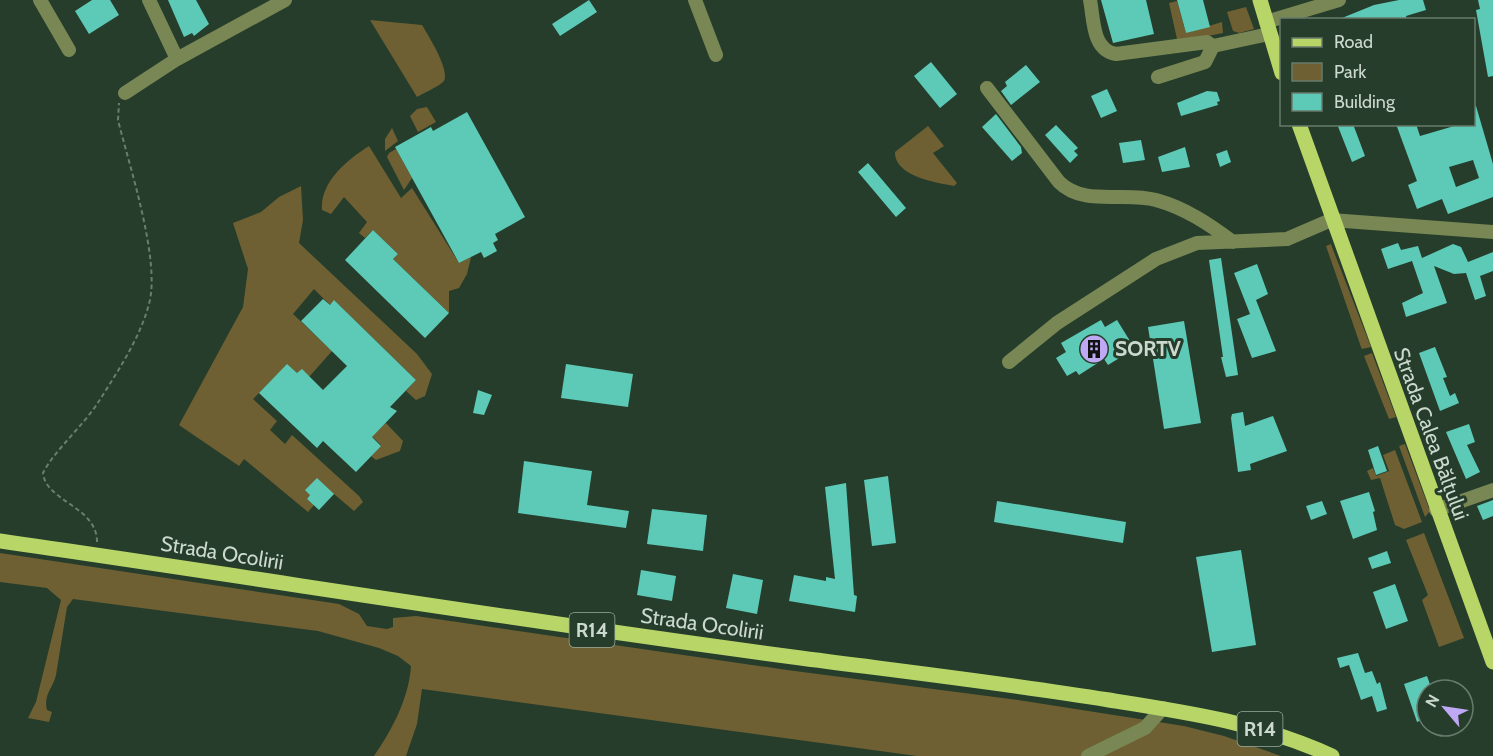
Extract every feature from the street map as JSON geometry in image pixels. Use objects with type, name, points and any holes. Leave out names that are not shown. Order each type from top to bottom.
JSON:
[{"type":"main road","points":[[1260,0],[1280,70]]},
{"type":"main road","name":"Strada Calea Bălțului","points":[[1300,126],[1331,220],[1436,510],[1489,638],[1493,662]]},
{"type":"main road","name":"Strada Ocolirii","points":[[0,541],[651,639],[1074,694],[1185,712]]},
{"type":"main road","name":"R14","points":[[1185,712],[1307,756]]},
{"type":"main road","name":"R14","points":[[1185,712],[1262,729],[1332,756]]},
{"type":"street","points":[[40,0],[69,50]]},
{"type":"street","points":[[149,0],[177,58]]},
{"type":"street","points":[[125,93],[177,58],[285,0]]},
{"type":"street","points":[[695,0],[716,55]]},
{"type":"street","points":[[1090,0],[1101,48],[1107,52],[1116,54],[1207,42],[1213,46]]},
{"type":"street","points":[[1293,18],[1339,0]]},
{"type":"street","points":[[1158,77],[1205,62],[1213,46],[1280,23]]},
{"type":"street","points":[[987,88],[1059,182],[1071,192],[1090,197],[1128,195],[1154,200],[1208,224],[1233,242]]},
{"type":"street","points":[[1009,362],[1057,323],[1156,259],[1197,243],[1287,239],[1331,220],[1493,232]]},
{"type":"street","points":[[1436,510],[1493,490]]},
{"type":"street","points":[[1088,756],[1145,728],[1163,708]]},
{"type":"path","points":[[96,555],[96,528],[89,519],[46,484],[43,473],[88,418],[139,329],[150,302],[147,245],[117,111],[125,93]]},
{"type":"green space","points":[[1177,1],[1186,33],[1222,22],[1223,33],[1183,41],[1177,39],[1169,3]]},
{"type":"green space","points":[[1246,7],[1254,29],[1239,33],[1233,31],[1227,12]]},
{"type":"green space","points":[[370,20],[422,25],[442,63],[445,77],[443,82],[417,97]]},
{"type":"green space","points":[[427,107],[436,122],[418,132],[410,116],[417,109]]},
{"type":"green space","points":[[928,126],[944,146],[933,153],[957,183],[954,186],[908,173],[897,160],[895,152]]},
{"type":"green space","points":[[392,128],[398,141],[385,151],[385,139]]},
{"type":"green space","points":[[369,146],[401,198],[412,188],[459,263],[471,257],[467,274],[459,288],[449,291],[449,313],[393,259],[398,254],[373,230],[365,238],[359,233],[367,222],[344,197],[331,214],[322,210],[325,190],[330,181],[344,165]]},
{"type":"green space","points":[[396,149],[412,178],[404,190],[387,157]]},
{"type":"green space","points":[[301,186],[303,220],[299,243],[417,354],[432,374],[425,396],[416,400],[406,391],[416,380],[335,301],[330,305],[314,289],[293,314],[332,351],[309,377],[297,373],[287,365],[253,399],[277,421],[270,430],[285,444],[292,435],[359,496],[363,502],[354,511],[334,494],[310,495],[307,499],[314,505],[308,512],[244,459],[239,466],[179,425],[243,307],[248,269],[233,223],[261,212],[279,197]]},
{"type":"green space","points":[[1331,244],[1371,347],[1362,349],[1361,347],[1326,246]]},
{"type":"green space","points":[[1372,353],[1396,417],[1389,419],[1364,356]]},
{"type":"green space","points":[[323,390],[383,425],[386,423],[403,441],[400,451],[376,460],[371,456],[381,445]]},
{"type":"green space","points":[[1405,444],[1430,511],[1425,517],[1399,446]]},
{"type":"green space","points":[[1395,450],[1422,522],[1404,529],[1395,525],[1380,478],[1371,480],[1367,471],[1373,468],[1376,476],[1389,471],[1383,455]]},
{"type":"green space","points":[[1424,533],[1464,638],[1439,647],[1422,600],[1428,595],[1406,540]]},
{"type":"green space","points":[[0,553],[339,604],[359,614],[367,626],[387,629],[393,627],[393,618],[416,616],[787,670],[1018,700],[1184,726],[1224,736],[1281,756],[917,756],[422,689],[417,724],[406,756],[374,756],[393,725],[410,678],[411,666],[398,656],[379,648],[318,631],[73,599],[67,607],[55,680],[46,700],[47,710],[52,712],[49,722],[28,718],[36,702],[61,600],[47,588],[0,582]]},
{"type":"building","points":[[92,0],[110,0],[119,15],[89,34],[75,11]]},
{"type":"building","points":[[168,0],[196,0],[209,24],[194,36],[192,33],[184,37]]},
{"type":"building","points":[[589,0],[597,12],[560,36],[552,24]]},
{"type":"building","points":[[1101,0],[1146,0],[1154,34],[1113,43]]},
{"type":"building","points":[[1177,0],[1203,0],[1210,27],[1186,33]]},
{"type":"building","points":[[1399,0],[1423,0],[1426,10],[1406,16],[1406,18],[1342,18],[1374,5]]},
{"type":"building","points":[[1478,0],[1493,0],[1493,76],[1488,77],[1476,10],[1480,9]]},
{"type":"building","points":[[931,62],[957,94],[940,108],[914,76]]},
{"type":"building","points":[[1026,65],[1040,82],[1011,105],[1001,91],[1007,86],[1005,82]]},
{"type":"building","points":[[1107,89],[1117,111],[1101,118],[1091,96]]},
{"type":"building","points":[[1207,91],[1217,92],[1220,101],[1217,102],[1218,105],[1181,116],[1177,103]]},
{"type":"building","points":[[1476,106],[1493,164],[1493,197],[1448,214],[1442,199],[1417,209],[1408,185],[1417,181],[1397,126],[1417,126],[1420,136],[1454,126],[1475,126]],"holes":[[[1473,160],[1479,178],[1456,187],[1449,167]]]},
{"type":"building","points":[[467,112],[525,217],[495,234],[498,240],[493,243],[497,251],[484,258],[481,252],[459,263],[395,147],[431,127],[433,131]]},
{"type":"building","points":[[996,114],[1021,147],[1022,153],[1012,161],[982,127]]},
{"type":"building","points":[[1056,125],[1078,148],[1074,151],[1078,155],[1070,163],[1045,135]]},
{"type":"building","points":[[1338,126],[1354,126],[1365,156],[1352,162]]},
{"type":"building","points":[[1141,140],[1145,160],[1123,163],[1119,143]]},
{"type":"building","points":[[1185,147],[1190,167],[1162,172],[1158,157]]},
{"type":"building","points":[[1227,150],[1231,162],[1220,167],[1216,154]]},
{"type":"building","points":[[868,163],[906,208],[896,217],[858,172]]},
{"type":"building","points":[[373,230],[398,254],[393,259],[449,313],[425,338],[345,260]]},
{"type":"building","points":[[1398,243],[1401,250],[1418,246],[1422,258],[1453,244],[1461,247],[1468,262],[1493,252],[1493,271],[1480,276],[1486,296],[1475,300],[1466,273],[1454,274],[1434,266],[1447,303],[1406,317],[1402,303],[1423,293],[1412,261],[1388,269],[1381,249]]},
{"type":"building","points":[[1221,258],[1238,375],[1226,377],[1221,357],[1223,357],[1209,260]]},
{"type":"building","points":[[1257,264],[1268,294],[1256,300],[1276,351],[1252,358],[1237,319],[1250,314],[1234,273]]},
{"type":"building","points":[[323,299],[330,305],[334,300],[416,380],[390,407],[397,411],[372,437],[381,446],[356,472],[323,441],[317,448],[259,393],[287,364],[297,373],[302,369],[323,390],[347,366],[301,321]]},
{"type":"building","name":"SORTV","points":[[1101,320],[1105,327],[1117,320],[1130,341],[1121,346],[1126,354],[1108,365],[1104,359],[1079,375],[1076,371],[1067,376],[1056,358],[1066,352],[1061,343]]},
{"type":"building","points":[[1184,321],[1201,423],[1164,429],[1148,327]]},
{"type":"building","points":[[1435,347],[1447,377],[1443,378],[1450,396],[1455,393],[1459,403],[1440,411],[1419,353]]},
{"type":"building","points":[[566,364],[633,374],[628,407],[561,398]]},
{"type":"building","points":[[478,390],[492,395],[484,415],[473,413]]},
{"type":"building","points":[[1243,412],[1245,426],[1273,416],[1287,451],[1250,464],[1251,470],[1238,472],[1231,418],[1232,414]]},
{"type":"building","points":[[1469,424],[1475,442],[1467,445],[1480,472],[1466,479],[1446,432]]},
{"type":"building","points":[[1378,446],[1387,471],[1376,475],[1368,450]]},
{"type":"building","points":[[524,461],[592,471],[587,505],[629,511],[626,528],[518,513]]},
{"type":"building","points":[[888,476],[896,543],[872,546],[864,480]]},
{"type":"building","points":[[317,478],[334,494],[319,510],[307,499],[310,495],[305,490]]},
{"type":"building","points":[[846,483],[854,595],[857,596],[855,612],[789,601],[794,575],[826,581],[826,577],[835,579],[825,487]]},
{"type":"building","points":[[1369,492],[1375,511],[1373,512],[1377,530],[1353,539],[1340,501]]},
{"type":"building","points":[[1493,500],[1493,516],[1483,520],[1477,506]]},
{"type":"building","points":[[997,501],[1126,522],[1123,543],[994,522]]},
{"type":"building","points":[[1322,501],[1327,514],[1311,520],[1306,506]]},
{"type":"building","points":[[652,509],[707,515],[703,551],[647,544]]},
{"type":"building","points":[[1241,550],[1256,645],[1212,652],[1196,557]]},
{"type":"building","points":[[1387,551],[1391,563],[1372,569],[1368,558]]},
{"type":"building","points":[[641,570],[676,576],[672,601],[637,595]]},
{"type":"building","points":[[733,574],[763,580],[757,614],[726,608]]},
{"type":"building","points":[[1395,584],[1408,621],[1386,629],[1373,592]]},
{"type":"building","points":[[1358,653],[1365,673],[1372,671],[1377,684],[1380,682],[1387,709],[1377,712],[1372,696],[1361,700],[1349,665],[1340,668],[1337,658]]},
{"type":"building","points":[[1415,680],[1415,716],[1404,684]]},
{"type":"place","name":"SORTV","points":[[1094,349]]}]
